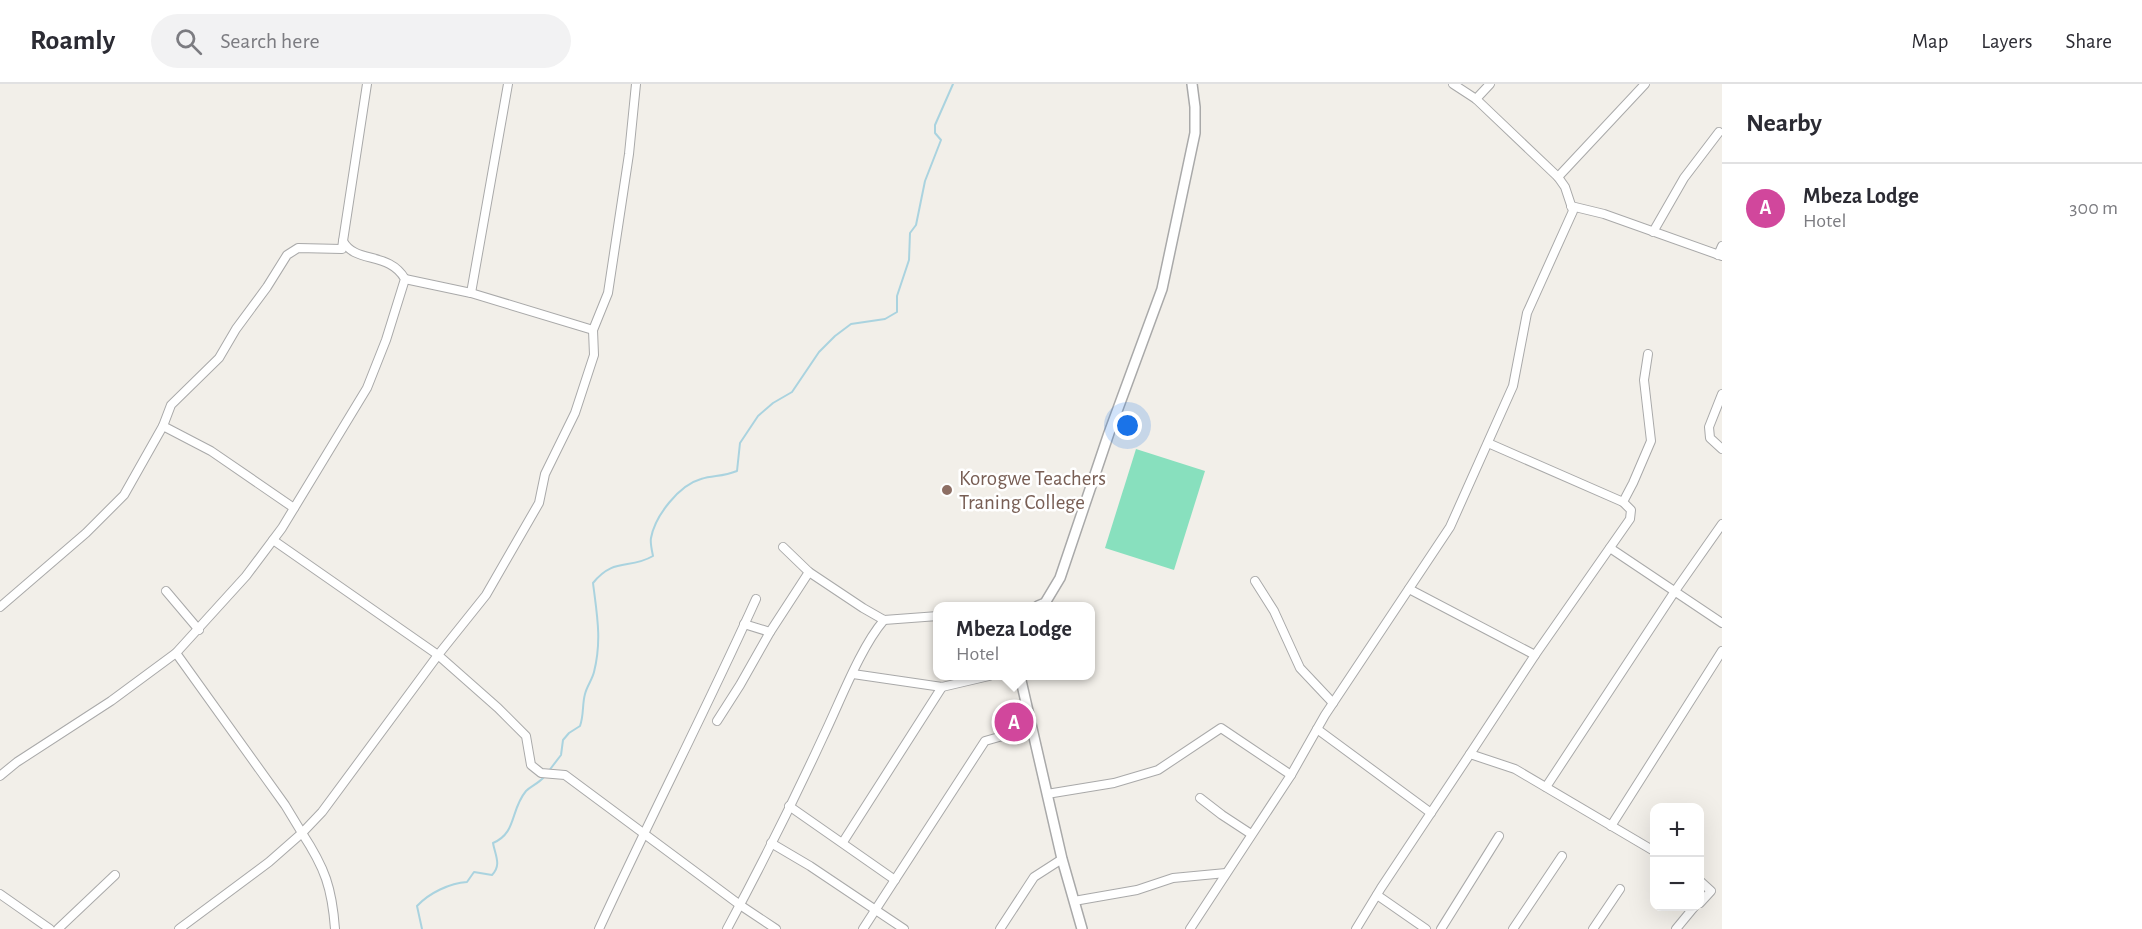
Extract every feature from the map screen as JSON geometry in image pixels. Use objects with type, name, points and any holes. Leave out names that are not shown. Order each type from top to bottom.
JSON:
[{"type":"street","points":[[0,607],[86,533],[124,495],[163,426],[171,405],[219,358],[287,255],[298,248],[342,249],[367,84]]},
{"type":"street","points":[[471,293],[508,84]]},
{"type":"street","points":[[179,929],[269,862],[322,812],[438,655],[486,595],[539,503],[545,474],[575,413],[594,355],[593,330],[608,293],[629,154],[636,84]]},
{"type":"street","points":[[1046,602],[1060,578],[1108,433],[1162,289],[1195,133],[1192,84]]},
{"type":"street","points":[[1190,929],[1291,775],[1333,703],[1450,527],[1514,386],[1527,313],[1573,211],[1565,187],[1558,177],[1476,99],[1453,84]]},
{"type":"street","points":[[1476,99],[1490,84]]},
{"type":"street","points":[[1558,177],[1645,84]]},
{"type":"street","points":[[1653,232],[1684,178],[1719,132]]},
{"type":"street","points":[[1572,206],[1604,214],[1720,256],[1722,246]]},
{"type":"street","points":[[0,776],[17,762],[111,701],[176,653],[246,576],[294,508],[367,388],[386,340],[405,279],[400,269],[391,263],[354,252],[346,247],[343,241]]},
{"type":"street","points":[[405,279],[471,293],[593,330]]},
{"type":"street","points":[[1623,502],[1651,441],[1644,380],[1648,354]]},
{"type":"street","points":[[1722,394],[1709,427],[1710,438],[1722,448]]},
{"type":"street","points":[[163,426],[211,451],[294,508]]},
{"type":"street","points":[[1356,929],[1535,655],[1630,519],[1631,510],[1623,502],[1488,443]]},
{"type":"street","points":[[1546,787],[1722,524]]},
{"type":"street","points":[[273,540],[438,655],[526,736],[531,765],[541,773],[565,775],[740,905],[776,929]]},
{"type":"street","points":[[783,547],[809,572],[884,620],[933,616]]},
{"type":"street","points":[[1610,548],[1722,623]]},
{"type":"street","points":[[717,721],[809,572]]},
{"type":"street","points":[[1255,581],[1274,610],[1300,668],[1333,703]]},
{"type":"street","points":[[1409,589],[1535,655]]},
{"type":"street","points":[[166,591],[199,630]]},
{"type":"street","points":[[599,929],[713,693],[756,598]]},
{"type":"street","points":[[727,929],[853,674],[876,629],[884,620]]},
{"type":"street","points":[[744,624],[770,632]]},
{"type":"street","points":[[1611,826],[1722,651]]},
{"type":"street","points":[[176,653],[285,805],[324,870],[332,897],[335,929]]},
{"type":"street","points":[[853,674],[942,687],[969,680]]},
{"type":"street","points":[[1021,680],[1062,859],[1082,929]]},
{"type":"street","points":[[843,842],[942,687]]},
{"type":"street","points":[[863,929],[985,741],[1031,728]]},
{"type":"street","points":[[1047,794],[1114,783],[1158,770],[1221,728],[1291,775]]},
{"type":"street","points":[[1317,729],[1431,813]]},
{"type":"street","points":[[1470,754],[1515,769],[1650,849]]},
{"type":"street","points":[[1200,798],[1222,816],[1251,834]]},
{"type":"street","points":[[789,806],[895,880]]},
{"type":"street","points":[[1441,929],[1498,836]]},
{"type":"street","points":[[771,843],[810,866],[904,929]]},
{"type":"street","points":[[1513,929],[1562,856]]},
{"type":"street","points":[[1000,929],[1034,876],[1062,859]]},
{"type":"street","points":[[1074,901],[1137,890],[1173,878],[1226,873]]},
{"type":"street","points":[[58,929],[115,875]]},
{"type":"street","points":[[1704,885],[1711,891],[1704,899]]},
{"type":"street","points":[[1593,929],[1620,889]]},
{"type":"street","points":[[0,894],[50,929]]},
{"type":"street","points":[[1377,895],[1426,929]]},
{"type":"street","points":[[1676,929],[1691,911]]},
{"type":"green space","points":[[1136,449],[1205,471],[1174,570],[1105,548]]},
{"type":"waterway","points":[[548,772],[561,755],[563,740],[580,726],[585,694],[594,672],[598,638],[593,583],[608,570],[653,556],[651,538],[657,520],[669,502],[684,488],[701,479],[737,471],[740,443],[758,416],[773,403],[792,392],[819,352],[835,336],[851,324],[885,319],[897,312],[897,296],[909,260],[910,233],[916,225],[925,181],[941,140],[935,133],[935,125],[953,84]]},
{"type":"waterway","points":[[422,929],[417,906],[427,897],[447,887],[467,882],[474,872],[492,875],[497,867],[493,843],[501,839],[510,827],[517,806],[526,791],[545,776]]},
{"type":"place","name":"Korogwe Teachers Traning College","points":[[947,490]]},
{"type":"place","name":"Mbeza Lodge","points":[[1014,722]]}]
